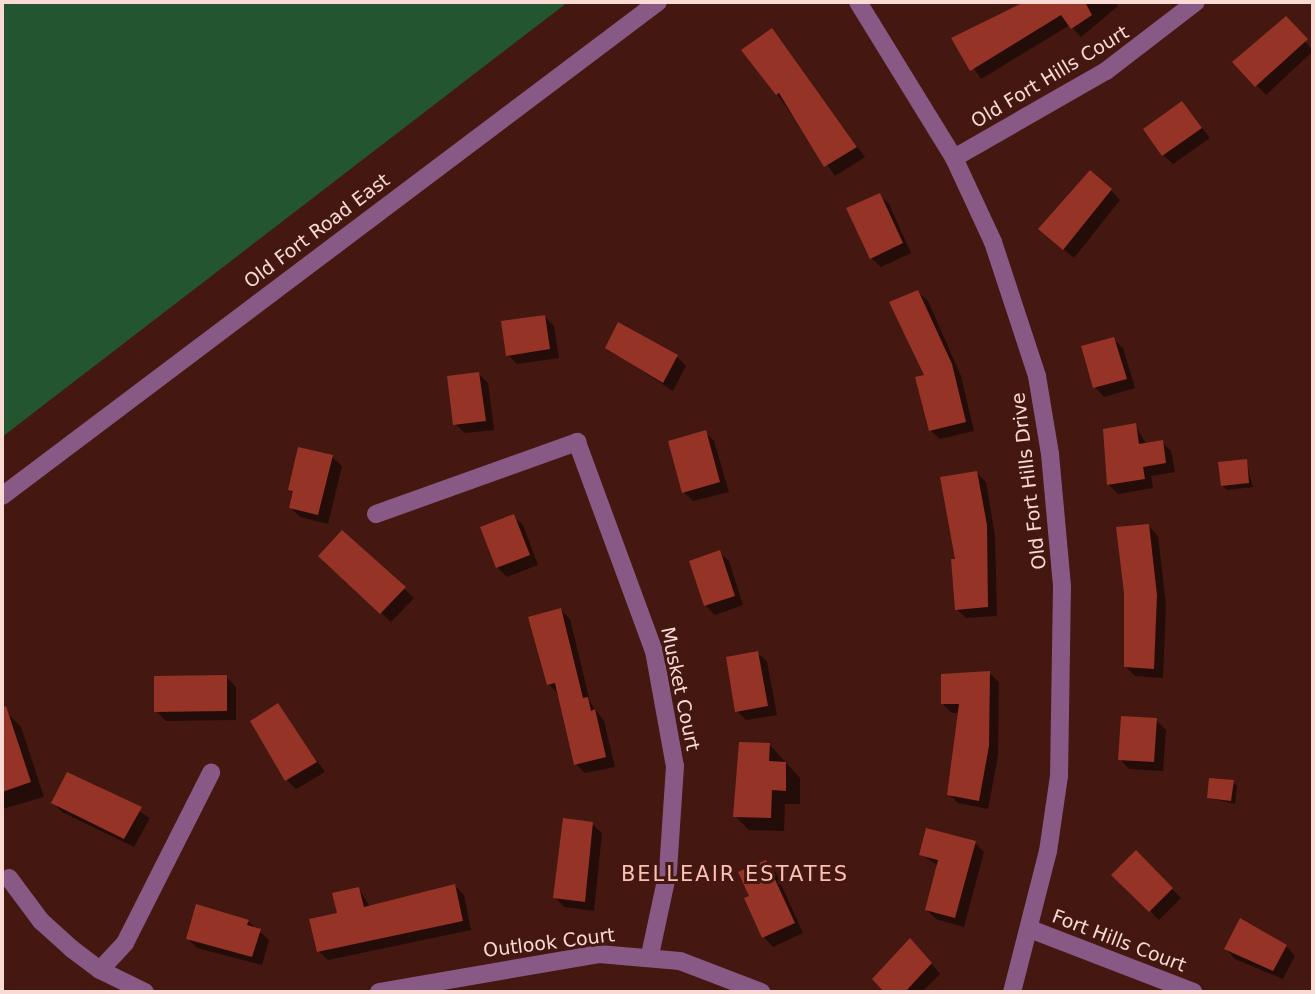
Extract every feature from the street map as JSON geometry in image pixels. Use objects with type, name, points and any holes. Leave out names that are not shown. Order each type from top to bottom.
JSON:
[{"type":"street","name":"Old Fort Road East","points":[[5,486],[658,2]]},
{"type":"street","name":"Old Fort Hills Drive","points":[[858,2],[954,158],[993,242],[1021,319],[1037,376],[1057,513],[1063,641],[1059,776],[1030,929],[1012,992]]},
{"type":"street","name":"Old Fort Hills Court","points":[[954,158],[1106,71],[1196,2]]},
{"type":"street","name":"Musket Court","points":[[376,514],[577,442],[654,651],[675,766],[668,871],[650,955]]},
{"type":"street","points":[[100,970],[125,943],[211,773]]},
{"type":"street","points":[[9,878],[41,921],[100,970],[145,992]]},
{"type":"street","name":"Fort Hills Court","points":[[1030,929],[1193,992]]},
{"type":"street","name":"Outlook Court","points":[[379,992],[534,963],[599,954],[650,955],[680,961],[761,992]]},
{"type":"green space","points":[[2,2],[568,2],[2,437]]},
{"type":"building","points":[[1024,2],[1085,2],[1092,15],[1071,29],[1061,15],[970,71],[951,38]]},
{"type":"building","points":[[1286,16],[1308,39],[1255,87],[1232,62]]},
{"type":"building","points":[[772,28],[857,147],[824,167],[779,93],[776,95],[741,50]]},
{"type":"building","points":[[1182,101],[1202,128],[1162,156],[1143,129]]},
{"type":"building","points":[[1090,170],[1112,189],[1063,250],[1038,229]]},
{"type":"building","points":[[880,193],[903,243],[870,259],[846,208]]},
{"type":"building","points":[[918,290],[952,364],[966,422],[929,431],[915,377],[924,375],[889,302]]},
{"type":"building","points":[[545,315],[550,349],[506,356],[501,321]]},
{"type":"building","points":[[618,322],[678,355],[663,383],[605,348]]},
{"type":"building","points":[[1114,337],[1127,379],[1093,388],[1081,346]]},
{"type":"building","points":[[479,372],[486,421],[453,425],[447,376]]},
{"type":"building","points":[[1136,423],[1139,444],[1163,440],[1166,463],[1143,467],[1145,479],[1107,485],[1103,429]]},
{"type":"building","points":[[706,430],[720,482],[682,493],[668,441]]},
{"type":"building","points":[[298,447],[333,455],[318,515],[289,508],[293,491],[288,490]]},
{"type":"building","points":[[1247,459],[1249,483],[1221,486],[1218,462]]},
{"type":"building","points":[[977,471],[987,525],[988,607],[955,610],[951,559],[955,559],[940,477]]},
{"type":"building","points":[[514,514],[530,555],[496,568],[480,527]]},
{"type":"building","points":[[1149,524],[1157,595],[1154,669],[1124,667],[1124,593],[1116,527]]},
{"type":"building","points":[[342,530],[406,587],[380,614],[318,556]]},
{"type":"building","points":[[720,550],[735,596],[704,606],[689,561]]},
{"type":"building","points":[[561,608],[583,698],[588,697],[591,711],[595,709],[606,757],[574,765],[555,683],[547,685],[528,617]]},
{"type":"building","points":[[758,651],[768,706],[735,712],[726,657]]},
{"type":"building","points":[[990,671],[989,746],[979,801],[947,795],[959,704],[941,704],[941,674]]},
{"type":"building","points":[[227,675],[227,711],[154,712],[154,676]]},
{"type":"building","points":[[278,703],[317,762],[285,781],[250,721]]},
{"type":"building","points":[[6,706],[31,782],[2,792],[2,707]]},
{"type":"building","points":[[1121,716],[1157,718],[1154,762],[1118,760]]},
{"type":"building","points":[[739,742],[770,743],[769,761],[786,762],[786,791],[772,790],[771,818],[733,817]]},
{"type":"building","points":[[67,772],[142,807],[124,839],[51,803]]},
{"type":"building","points":[[1209,778],[1234,780],[1231,801],[1207,798]]},
{"type":"building","points":[[563,818],[593,822],[585,902],[553,898]]},
{"type":"building","points":[[926,828],[976,841],[955,918],[925,910],[938,860],[919,855]]},
{"type":"building","points":[[1136,850],[1173,888],[1149,912],[1111,875]]},
{"type":"building","points":[[766,860],[795,923],[762,938],[744,898],[749,896],[738,872]]},
{"type":"building","points":[[455,884],[463,921],[317,952],[309,919],[337,913],[332,893],[359,887],[364,907]]},
{"type":"building","points":[[196,904],[249,920],[247,925],[261,929],[252,957],[186,939]]},
{"type":"building","points":[[1240,918],[1287,945],[1273,971],[1224,949]]},
{"type":"building","points":[[910,938],[932,963],[905,992],[884,992],[872,979]]},
{"type":"district","name":"BELLEAIR ESTATES","points":[[735,874]]}]
